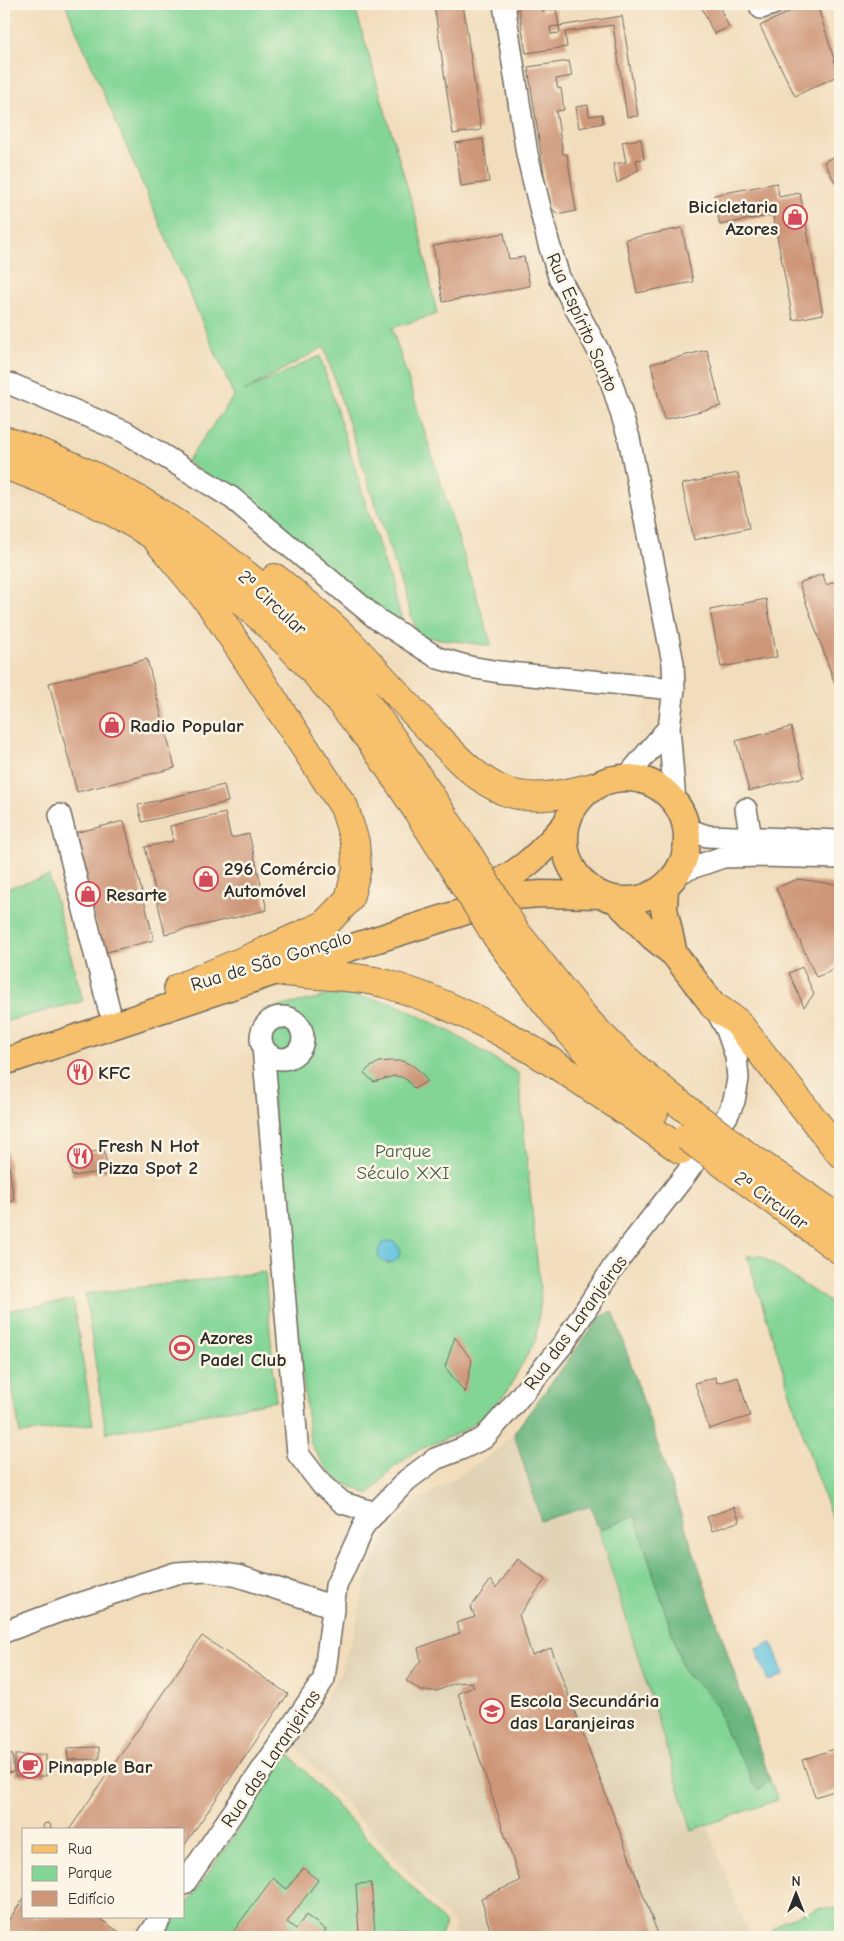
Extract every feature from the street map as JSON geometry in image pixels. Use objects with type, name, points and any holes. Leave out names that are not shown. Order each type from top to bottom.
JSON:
[{"type":"highway","name":"2ª Circular","points":[[4,440],[31,449],[94,477],[151,508],[222,555],[285,609],[340,669],[387,731],[457,856]]},
{"type":"highway","name":"2ª Circular","points":[[4,465],[90,500],[152,534],[209,573],[240,599],[270,625],[322,680],[457,856]]},
{"type":"highway","points":[[152,534],[211,605],[344,807],[355,842],[357,868],[348,899],[324,924],[178,988]]},
{"type":"highway","points":[[222,555],[256,564],[313,608],[349,642],[460,761],[489,783],[513,794],[532,796],[554,796],[593,787]]},
{"type":"highway","points":[[457,856],[506,934],[529,983],[605,1069],[644,1104],[688,1135]]},
{"type":"highway","points":[[277,971],[304,975],[342,976],[390,985],[485,1023],[736,1160]]},
{"type":"highway","points":[[714,1006],[737,1022],[840,1153]]},
{"type":"highway","name":"2ª Circular","points":[[736,1160],[840,1219]]},
{"type":"highway","name":"2ª Circular","points":[[736,1160],[840,1250]]},
{"type":"main road","points":[[626,778],[640,779],[653,784],[675,802],[684,819],[687,844],[684,859],[671,880],[650,896],[632,900],[608,897],[586,885],[575,872],[568,857],[565,840],[567,823],[573,809],[582,797],[593,787],[609,780],[626,778]]},
{"type":"main road","name":"Rua de São Gonçalo","points":[[4,1045],[109,1009],[437,909],[476,894],[505,880],[532,862],[567,823]]},
{"type":"main road","name":"Rua das Laranjeiras","points":[[671,880],[664,909],[674,954]]},
{"type":"main road","name":"Rua de São Gonçalo","points":[[4,1062],[277,971],[514,896],[542,894],[608,897]]},
{"type":"main road","name":"Rua das Laranjeiras","points":[[608,897],[674,954],[714,1006]]},
{"type":"street","name":"Rua Espírito Santo","points":[[504,4],[527,154],[548,241],[559,277],[606,365],[629,438],[642,498],[673,663],[673,706],[669,727],[675,802]]},
{"type":"street","points":[[4,383],[13,385],[124,432],[232,498],[377,619],[438,658],[470,667],[500,672],[674,689]]},
{"type":"street","points":[[626,778],[669,727]]},
{"type":"street","points":[[746,809],[750,838]]},
{"type":"street","points":[[60,815],[109,1009]]},
{"type":"street","points":[[686,829],[707,836],[840,841]]},
{"type":"street","points":[[671,880],[723,858],[762,856],[840,858]]},
{"type":"street","name":"Rua das Laranjeiras","points":[[185,1883],[324,1680],[336,1586],[364,1524],[407,1480],[422,1468],[435,1459],[484,1438],[508,1412],[564,1343],[614,1266],[686,1174],[727,1116],[734,1100],[738,1079],[736,1056],[714,1006]]},
{"type":"street","points":[[263,1047],[273,1057],[283,1060],[290,1058],[298,1052],[303,1044],[302,1030],[295,1021],[283,1017],[269,1022],[262,1031],[261,1040],[267,1084],[298,1454],[322,1485],[343,1503],[376,1513]]},
{"type":"street","points":[[267,1084],[283,1060]]},
{"type":"street","points":[[4,1632],[78,1604],[176,1573],[207,1571],[238,1576],[334,1607]]},
{"type":"street","points":[[148,1937],[160,1918]]},
{"type":"shaded area","name":"Escola Secundária das Laranjeiras","points":[[514,1433],[541,1521],[590,1506],[749,1937],[451,1937],[456,1926],[296,1747],[339,1676],[354,1633],[367,1577],[380,1545],[398,1520],[420,1500],[493,1454]]},
{"type":"green space","points":[[65,4],[354,4],[417,221],[437,314],[392,328],[492,646],[418,636],[324,347],[244,391],[320,356],[406,633],[187,461],[234,396]]},
{"type":"green space","points":[[49,876],[83,1001],[4,1022],[4,889]]},
{"type":"green space","name":"Parque Século XXI","points":[[341,993],[393,1003],[449,1031],[518,1073],[541,1299],[536,1339],[506,1393],[480,1419],[459,1433],[414,1452],[390,1471],[369,1494],[348,1485],[333,1475],[322,1462],[310,1442],[263,1010]]},
{"type":"green space","points":[[747,1256],[761,1256],[840,1309],[840,1540],[816,1475]]},
{"type":"green space","name":"Azores Padel Club","points":[[265,1272],[276,1401],[106,1433],[85,1294]]},
{"type":"green space","points":[[73,1300],[93,1424],[20,1434],[9,1365],[4,1366],[4,1311]]},
{"type":"green space","points":[[613,1311],[770,1780],[760,1790],[752,1783],[748,1770],[727,1735],[717,1707],[704,1689],[685,1674],[635,1516],[599,1530],[590,1506],[541,1521],[514,1433],[600,1317]]},
{"type":"green space","points":[[635,1516],[685,1674],[704,1689],[717,1707],[727,1735],[748,1770],[752,1783],[760,1790],[770,1780],[778,1800],[692,1830],[599,1530]]},
{"type":"green space","points":[[289,1754],[446,1924],[440,1937],[164,1937],[177,1918],[185,1918],[185,1908]]},
{"type":"green space","points":[[819,1908],[840,1909],[840,1937],[764,1937],[784,1920]]},
{"type":"water","points":[[389,1241],[397,1244],[400,1252],[397,1260],[389,1263],[381,1260],[378,1252],[381,1244]]},
{"type":"water","points":[[772,1643],[784,1675],[768,1681],[756,1649]]},
{"type":"building","points":[[434,4],[463,4],[481,130],[453,134]]},
{"type":"building","points":[[518,4],[541,4],[542,11],[556,9],[559,26],[622,16],[638,116],[627,117],[613,25],[565,32],[567,47],[526,53]],"holes":[[[559,26],[560,33],[551,34],[550,27]]]},
{"type":"building","points":[[718,4],[729,27],[714,34],[701,6]]},
{"type":"building","points":[[806,4],[817,4],[839,75],[795,96],[760,26]]},
{"type":"building","points":[[569,61],[572,76],[556,79],[558,89],[561,88],[564,110],[556,111],[563,154],[567,154],[576,211],[562,214],[549,207],[528,67]]},
{"type":"building","points":[[588,105],[589,116],[602,114],[603,123],[579,128],[576,107]]},
{"type":"building","points":[[483,139],[489,182],[461,186],[455,143]]},
{"type":"building","points":[[641,139],[644,159],[636,160],[638,170],[617,183],[613,164],[626,162],[622,142]]},
{"type":"building","points":[[840,153],[840,191],[824,162]]},
{"type":"building","points":[[777,183],[779,197],[800,193],[823,314],[793,320],[773,215],[720,225],[714,195]]},
{"type":"building","points":[[682,228],[693,282],[637,293],[626,239]]},
{"type":"building","points":[[504,233],[509,259],[524,257],[530,286],[443,302],[433,246]]},
{"type":"building","points":[[707,350],[721,406],[664,420],[651,364]]},
{"type":"building","points":[[738,473],[749,528],[694,540],[682,484]]},
{"type":"building","points":[[823,574],[826,585],[840,580],[840,698],[799,583]]},
{"type":"building","points":[[766,599],[777,657],[721,667],[710,610]]},
{"type":"building","name":"Radio Popular","points":[[147,659],[175,768],[77,792],[49,683]]},
{"type":"building","points":[[791,727],[804,777],[749,791],[736,741]]},
{"type":"building","points":[[224,785],[228,802],[142,822],[138,805]]},
{"type":"building","name":"296 Comércio Automóvel","points":[[225,813],[231,838],[249,834],[267,910],[165,934],[145,847],[173,841],[170,826]]},
{"type":"building","points":[[124,821],[154,940],[103,953],[74,833]]},
{"type":"building","points":[[798,879],[840,885],[840,958],[829,972],[816,977],[776,888]]},
{"type":"building","points":[[802,967],[814,994],[804,1007],[789,973]]},
{"type":"building","points":[[402,1061],[412,1065],[422,1073],[427,1081],[414,1089],[402,1077],[394,1076],[374,1082],[364,1073],[379,1062]]},
{"type":"building","points":[[4,1130],[14,1201],[4,1202]]},
{"type":"building","points":[[104,1150],[108,1171],[72,1176],[69,1156]]},
{"type":"building","points":[[455,1337],[472,1361],[465,1393],[445,1367]]},
{"type":"building","points":[[715,1377],[717,1383],[738,1377],[750,1416],[709,1429],[695,1383]]},
{"type":"building","points":[[734,1507],[740,1521],[712,1531],[707,1517]]},
{"type":"building","points":[[518,1559],[545,1580],[519,1615],[532,1655],[551,1648],[659,1937],[492,1937],[481,1898],[520,1881],[458,1693],[474,1687],[472,1682],[455,1683],[437,1691],[421,1691],[406,1681],[421,1660],[418,1648],[460,1633],[456,1623],[475,1617],[471,1607],[491,1580],[496,1588]]},
{"type":"building","points":[[202,1636],[288,1694],[185,1845],[185,1828],[70,1828]]},
{"type":"building","points":[[99,1747],[99,1759],[68,1760],[67,1748]]},
{"type":"building","points":[[840,1747],[840,1789],[815,1797],[802,1760]]},
{"type":"building","points":[[12,1754],[14,1772],[4,1773],[4,1755]]},
{"type":"building","name":"Pinapple Bar","points":[[15,1755],[46,1755],[46,1776],[15,1776]]},
{"type":"building","points":[[44,1824],[50,1824],[51,1828],[43,1828]]},
{"type":"building","points":[[303,1868],[318,1880],[287,1922],[296,1929],[306,1915],[326,1930],[321,1937],[229,1937],[273,1878],[287,1889]]},
{"type":"building","points":[[371,1883],[375,1934],[359,1935],[356,1884]]},
{"type":"building","points":[[22,1901],[22,1918],[99,1918],[122,1934],[120,1937],[4,1937],[4,1927]]},
{"type":"place","name":"Bicicletaria Azores","points":[[795,217]]},
{"type":"place","name":"Radio Popular","points":[[112,725]]},
{"type":"place","name":"296 Comércio Automóvel","points":[[206,879]]},
{"type":"place","name":"Resarte","points":[[88,894]]},
{"type":"place","name":"KFC","points":[[80,1072]]},
{"type":"place","name":"Fresh N Hot Pizza Spot 2","points":[[80,1156]]},
{"type":"place","name":"Azores Padel Club","points":[[182,1348]]},
{"type":"place","name":"Escola Secundária das Laranjeiras","points":[[492,1711]]},
{"type":"place","name":"Pinapple Bar","points":[[30,1766]]}]
